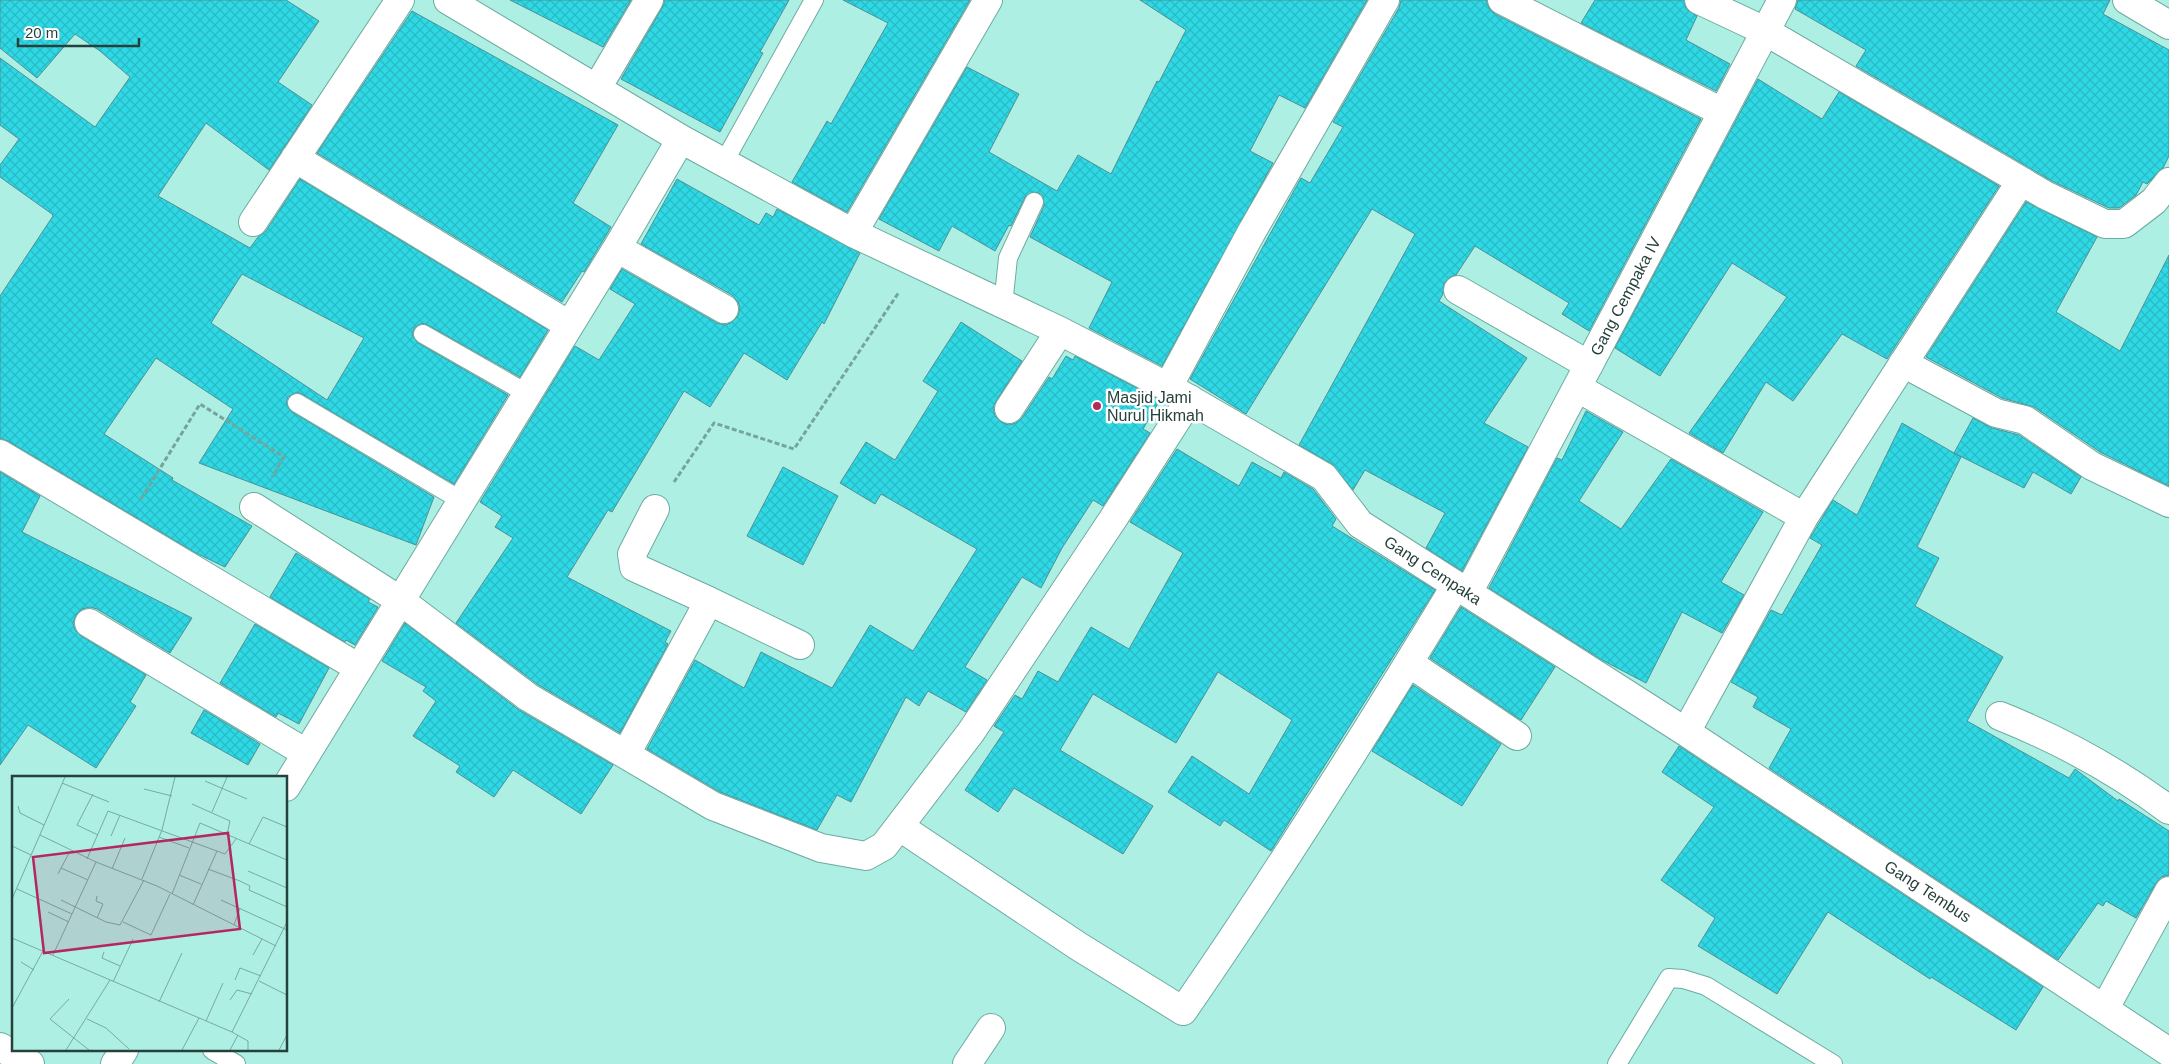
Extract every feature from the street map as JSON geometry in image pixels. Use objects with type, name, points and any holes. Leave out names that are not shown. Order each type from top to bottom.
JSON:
[{"type":"street","points":[[253,222],[400,0]]},
{"type":"street","name":"Gang Cempaka","points":[[448,0],[680,139],[853,233],[1060,332],[1179,393],[1324,477],[1360,524],[1686,732]]},
{"type":"street","points":[[597,88],[649,0]]},
{"type":"street","points":[[853,233],[988,0]]},
{"type":"street","points":[[254,507],[401,601],[528,697],[713,806],[821,848],[866,856],[884,846],[971,732],[1113,519],[1179,393],[1251,234],[1385,0]]},
{"type":"street","points":[[1502,0],[1722,112]]},
{"type":"street","points":[[1699,0],[1765,31],[2021,181],[2105,224],[2124,224],[2154,201],[2169,182]]},
{"type":"street","name":"Gang Cempaka IV","points":[[900,827],[1078,946],[1183,1011],[1236,935],[1409,662],[1462,589],[1583,377],[1782,0]]},
{"type":"street","points":[[288,784],[617,248],[680,139]]},
{"type":"street","points":[[295,158],[569,325]]},
{"type":"street","points":[[1686,732],[1804,517],[2021,181]]},
{"type":"street","points":[[617,248],[724,309]]},
{"type":"street","points":[[1458,290],[1583,377],[1804,517]]},
{"type":"street","points":[[1009,409],[1060,332]]},
{"type":"street","points":[[1903,363],[1996,413],[2025,420],[2092,466],[2169,502]]},
{"type":"street","points":[[0,454],[359,668]]},
{"type":"street","points":[[655,509],[632,554],[634,567],[710,601],[800,645]]},
{"type":"street","points":[[626,754],[710,601]]},
{"type":"street","points":[[89,623],[306,753]]},
{"type":"street","points":[[1409,662],[1517,736]]},
{"type":"street","points":[[2000,716],[2049,736],[2096,762],[2169,810]]},
{"type":"street","name":"Gang Tembus","points":[[1686,732],[2169,1052]]},
{"type":"street","points":[[2105,1008],[2169,891]]},
{"type":"street","points":[[967,1064],[991,1028]]},
{"type":"street","points":[[0,1047],[30,1064]]},
{"type":"street","points":[[115,1064],[123,1052]]},
{"type":"lane","points":[[724,162],[814,0]]},
{"type":"lane","points":[[1003,305],[1008,258],[1034,202]]},
{"type":"lane","points":[[423,334],[528,394]]},
{"type":"lane","points":[[297,403],[462,501]]},
{"type":"lane","points":[[1617,1064],[1669,978],[1683,979],[1706,986],[1833,1064]]},
{"type":"lane","points":[[215,1052],[236,1064]]},
{"type":"path","points":[[655,509],[714,423],[794,449],[917,265]]},
{"type":"path","points":[[122,528],[200,404],[284,457],[254,507]]},
{"type":"building","points":[[0,0],[286,0],[319,21],[278,82],[312,105],[269,170],[206,123],[158,196],[250,248],[258,237],[266,231],[300,179],[548,330],[520,377],[428,325],[422,323],[414,328],[412,335],[418,343],[508,395],[454,484],[302,394],[297,392],[288,397],[286,403],[292,412],[434,497],[416,545],[199,463],[233,409],[156,358],[104,434],[173,478],[172,480],[252,526],[225,567],[196,553],[0,438],[0,296],[53,216],[0,177],[0,165],[19,139],[0,125],[0,58],[95,127],[130,77],[100,51],[75,34],[37,78],[0,48]],"holes":[[[242,274],[364,338],[327,400],[211,323]]]},
{"type":"building","points":[[510,0],[631,0],[603,47]]},
{"type":"building","points":[[665,0],[789,0],[760,52],[763,53],[720,132],[621,79]]},
{"type":"building","points":[[843,0],[970,0],[847,212],[792,182],[827,121],[831,124],[888,23]]},
{"type":"building","points":[[1140,0],[1367,0],[1305,108],[1279,95],[1250,151],[1273,163],[1162,366],[1089,328],[1112,282],[1030,237],[1044,206],[1043,196],[1039,193],[1033,192],[1025,197],[1011,226],[1009,225],[995,251],[952,226],[939,251],[879,219],[967,67],[1019,94],[989,152],[1057,191],[1078,155],[1111,174],[1157,81],[1159,82],[1186,30]]},
{"type":"building","points":[[1401,0],[1486,0],[1489,8],[1495,14],[1701,119],[1589,331],[1562,314],[1569,303],[1475,246],[1456,275],[1450,277],[1444,283],[1443,294],[1439,301],[1527,358],[1484,423],[1528,447],[1462,571],[1426,548],[1445,513],[1365,470],[1353,490],[1332,464],[1299,445],[1415,234],[1372,209],[1246,414],[1190,379],[1301,178],[1310,183],[1343,127],[1333,122],[1399,8]]},
{"type":"building","points":[[1595,0],[1684,0],[1686,9],[1697,16],[1686,40],[1730,64],[1716,91],[1581,23]]},
{"type":"building","points":[[1798,0],[2110,0],[2103,14],[2169,50],[2169,156],[2163,168],[2147,184],[2143,182],[2136,195],[2119,208],[2109,208],[2052,181],[1856,66],[1866,50],[1795,9]]},
{"type":"building","points":[[412,11],[618,125],[573,203],[611,227],[584,272],[582,271],[562,302],[317,153]]},
{"type":"building","points":[[1758,79],[1822,119],[1839,92],[1999,186],[1887,359],[1842,334],[1793,401],[1766,382],[1723,453],[1689,433],[1787,297],[1732,263],[1660,376],[1615,348]]},
{"type":"building","points":[[677,179],[759,225],[766,213],[773,217],[777,209],[860,253],[824,324],[822,322],[787,380],[744,353],[710,407],[684,391],[612,512],[608,510],[567,577],[671,631],[665,642],[668,644],[620,733],[537,684],[456,623],[513,538],[495,527],[502,516],[480,502],[575,346],[599,360],[635,304],[610,289],[622,269],[717,323],[725,325],[731,323],[738,316],[740,308],[732,295],[641,244]]},
{"type":"building","points":[[2026,202],[2097,237],[2056,312],[2120,351],[2169,255],[2169,486],[2100,452],[2034,407],[2002,398],[1926,357]]},
{"type":"building","points":[[961,322],[1022,361],[993,408],[995,416],[1001,422],[1009,425],[1016,423],[1022,418],[1049,377],[1052,379],[1066,356],[1073,360],[1075,356],[1160,400],[1143,429],[1150,433],[1103,506],[1093,500],[1062,548],[1041,588],[1022,577],[965,667],[987,680],[966,712],[928,691],[919,706],[906,697],[851,802],[837,795],[817,830],[720,792],[647,749],[695,660],[744,688],[761,652],[832,688],[870,625],[913,651],[977,549],[881,494],[875,504],[840,483],[866,442],[895,460],[938,391],[923,381]]},
{"type":"building","points":[[1586,411],[1623,432],[1579,501],[1621,529],[1671,459],[1763,512],[1721,582],[1744,595],[1722,633],[1682,612],[1646,683],[1602,660],[1489,588],[1557,458],[1562,460]]},
{"type":"building","points":[[1973,418],[1992,428],[2019,435],[2081,477],[2071,494],[2033,472],[2024,488],[1954,453]]},
{"type":"building","points":[[1902,423],[1961,457],[1917,547],[1939,558],[1915,606],[2003,657],[1967,721],[2069,778],[2075,769],[2118,801],[2119,799],[2169,831],[2169,875],[2161,877],[2156,883],[2136,918],[2106,901],[2103,906],[2098,903],[2058,960],[1769,768],[1791,729],[1753,707],[1758,697],[1731,682],[1771,610],[1782,615],[1822,545],[1810,538],[1833,500],[1857,515]]},
{"type":"building","points":[[1177,449],[1239,486],[1252,462],[1281,478],[1284,472],[1313,489],[1336,519],[1332,526],[1435,590],[1271,851],[1224,820],[1220,826],[1168,792],[1192,756],[1249,794],[1292,720],[1218,672],[1176,743],[1093,694],[1060,750],[1153,806],[1123,854],[1014,788],[998,812],[965,790],[1004,732],[994,726],[1015,695],[1022,699],[1038,671],[1058,682],[1091,627],[1129,649],[1183,553],[1130,522]]},
{"type":"building","points":[[783,467],[838,496],[803,565],[747,536]]},
{"type":"building","points":[[0,472],[40,496],[22,532],[192,618],[170,653],[97,609],[90,607],[82,609],[76,615],[73,623],[75,630],[81,636],[146,675],[130,702],[136,706],[96,768],[28,725],[0,765]]},
{"type":"building","points":[[296,553],[370,599],[368,602],[378,607],[355,645],[346,640],[345,642],[270,597]]},
{"type":"building","points":[[1461,607],[1555,667],[1521,720],[1430,658]]},
{"type":"building","points":[[405,623],[519,710],[613,765],[581,814],[513,770],[494,797],[456,772],[460,766],[413,736],[436,701],[423,691],[426,687],[382,661]]},
{"type":"building","points":[[255,624],[329,668],[299,724],[278,713],[276,717],[220,683]]},
{"type":"building","points":[[1413,685],[1501,744],[1462,806],[1372,751]]},
{"type":"building","points":[[204,710],[260,744],[248,765],[191,733]]},
{"type":"building","points":[[1679,746],[2043,987],[2016,1030],[1931,977],[1930,979],[1828,912],[1777,994],[1698,946],[1715,918],[1661,880],[1714,807],[1662,772]]},
{"type":"place","name":"Masjid Jami Nurul Hikmah","points":[[1097,406]]}]
